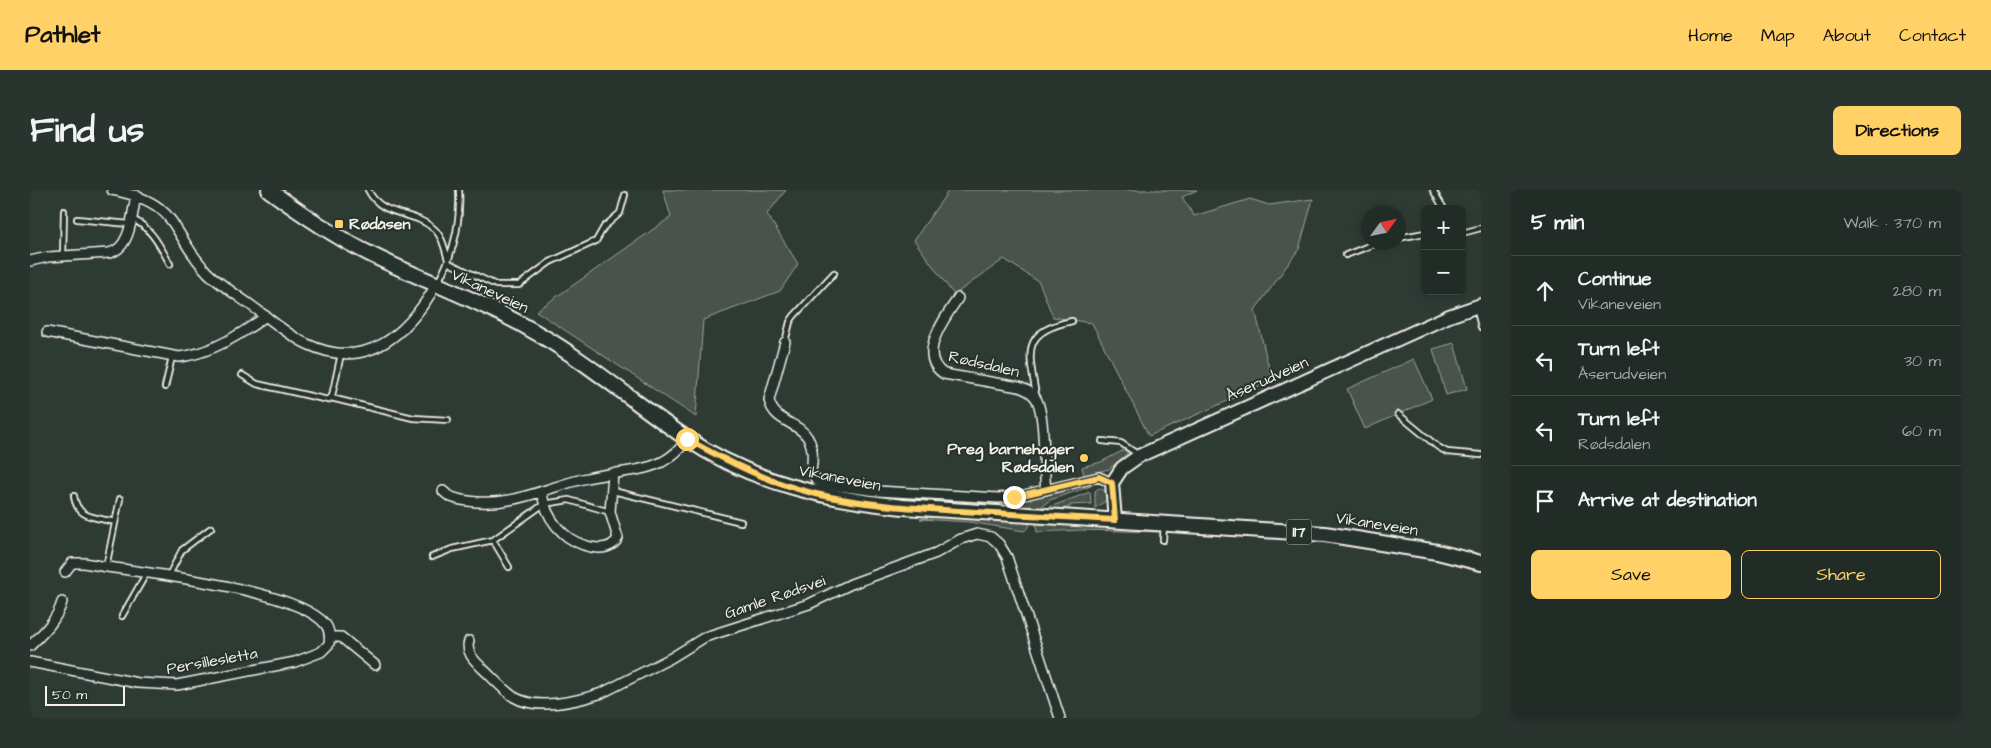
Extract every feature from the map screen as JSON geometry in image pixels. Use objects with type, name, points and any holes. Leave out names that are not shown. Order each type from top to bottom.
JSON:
[{"type":"main road","name":"Vikaneveien","points":[[269,190],[342,239],[518,323],[558,345],[687,439],[721,458],[768,479],[831,497],[903,507],[1325,534],[1392,544],[1481,563]]},
{"type":"street","points":[[112,190],[136,195],[165,212],[202,267],[266,316],[307,344],[341,354],[360,353],[386,342],[412,319],[436,285]]},
{"type":"street","points":[[30,261],[63,256],[114,253],[123,246],[136,195]]},
{"type":"street","name":"Rødsdalen","points":[[958,298],[935,336],[933,356],[938,369],[944,374],[1019,387],[1027,390],[1037,399]]},
{"type":"street","name":"Åserudveien","points":[[1112,483],[1122,468],[1139,456],[1198,427],[1478,306]]},
{"type":"street","points":[[47,332],[172,357],[197,354],[266,316]]},
{"type":"street","points":[[785,342],[769,400],[776,412],[803,432],[811,443],[814,452],[811,471],[817,481],[832,486],[859,490],[999,498],[1046,490],[1099,477],[1112,483],[1115,520]]},
{"type":"street","points":[[1037,399],[1041,424],[1046,490]]},
{"type":"street","points":[[444,491],[452,498],[481,503],[513,500],[576,480],[661,462],[680,449],[687,439]]},
{"type":"street","points":[[542,492],[544,504],[555,525],[568,538],[600,548],[610,547],[618,538],[610,512],[613,473]]},
{"type":"street","name":"Gamle Rødsvei","points":[[469,641],[468,650],[476,662],[503,688],[520,700],[548,702],[590,697],[602,693],[671,658],[705,637],[809,604],[851,584],[936,552],[961,538],[984,535],[995,539],[1007,557],[1060,718]]},
{"type":"street","points":[[65,572],[67,566],[74,563],[106,567],[230,587],[277,600],[319,619],[326,626],[330,638],[341,637],[375,665]]},
{"type":"street","points":[[30,646],[60,611],[62,602]]},
{"type":"street","name":"Persillesletta","points":[[30,662],[138,683],[177,686],[310,657],[326,647],[330,638]]},
{"type":"lane","points":[[368,190],[375,202],[387,210],[421,221],[433,228],[443,242],[449,263],[496,285],[519,285],[550,262],[596,241],[604,228],[620,213],[625,195]]},
{"type":"lane","points":[[436,285],[449,263],[458,227],[459,190]]},
{"type":"lane","points":[[1433,190],[1442,205]]},
{"type":"lane","points":[[63,256],[64,211]]},
{"type":"lane","points":[[77,219],[130,221],[144,225],[170,264]]},
{"type":"lane","points":[[1466,232],[1481,228]]},
{"type":"lane","points":[[1406,237],[1421,234]]},
{"type":"lane","points":[[1346,255],[1361,249]]},
{"type":"lane","points":[[785,342],[790,322],[794,316],[834,273]]},
{"type":"lane","points":[[1478,306],[1481,328]]},
{"type":"lane","points":[[1037,399],[1030,358],[1031,346],[1045,328],[1072,321]]},
{"type":"lane","points":[[331,398],[341,354]]},
{"type":"lane","points":[[165,387],[172,357]]},
{"type":"lane","points":[[242,375],[257,384],[321,398],[331,398],[413,418],[448,420]]},
{"type":"lane","points":[[1398,414],[1438,447],[1447,452],[1481,455]]},
{"type":"lane","points":[[1102,441],[1127,445],[1139,456]]},
{"type":"lane","points":[[613,491],[741,522]]},
{"type":"lane","points":[[74,496],[75,507],[79,511],[115,522]]},
{"type":"lane","points":[[106,567],[120,500]]},
{"type":"lane","points":[[432,557],[452,548],[493,540],[544,504],[569,500],[610,512]]},
{"type":"lane","points":[[1163,540],[1164,524]]},
{"type":"lane","points":[[168,577],[182,550],[210,528]]},
{"type":"lane","points":[[493,540],[508,567]]},
{"type":"lane","points":[[122,616],[146,574]]},
{"type":"shaded area","points":[[663,190],[786,190],[767,214],[798,264],[780,291],[703,320],[696,417],[536,311],[671,217]]},
{"type":"shaded area","points":[[949,190],[1197,190],[1182,197],[1194,216],[1250,199],[1269,205],[1313,199],[1299,249],[1255,310],[1272,381],[1149,436],[1092,323],[1053,317],[1039,282],[1004,259],[954,295],[914,240]]},
{"type":"shaded area","points":[[1454,343],[1467,389],[1446,395],[1433,349]]},
{"type":"shaded area","points":[[1414,359],[1432,399],[1365,429],[1347,389]]},
{"type":"shaded area","points":[[1124,450],[1128,453],[1109,469],[1084,475],[1082,467],[1101,462]]},
{"type":"shaded area","points":[[807,482],[850,491],[1005,502],[1088,483],[1092,484],[1091,486],[1050,500],[1042,506],[1047,508],[1090,492],[1091,504],[1070,505],[1070,507],[1054,511],[933,503],[806,486]]},
{"type":"shaded area","points":[[1099,488],[1105,491],[1107,500],[1095,508],[1095,491]]},
{"type":"shaded area","points":[[943,516],[1026,521],[1030,526],[1024,531],[969,522],[920,519]]},
{"type":"shaded area","points":[[1036,524],[1161,530],[1162,532],[1081,530],[1037,532]]},
{"type":"place","name":"Rødåsen","points":[[339,224]]},
{"type":"place","name":"Preg barnehager Rødsdalen","points":[[1084,458]]},
{"type":"route","points":[[687,439],[742,468],[768,479],[815,494],[839,499],[903,507],[1115,520],[1112,483],[1099,477],[1014,497]]}]
